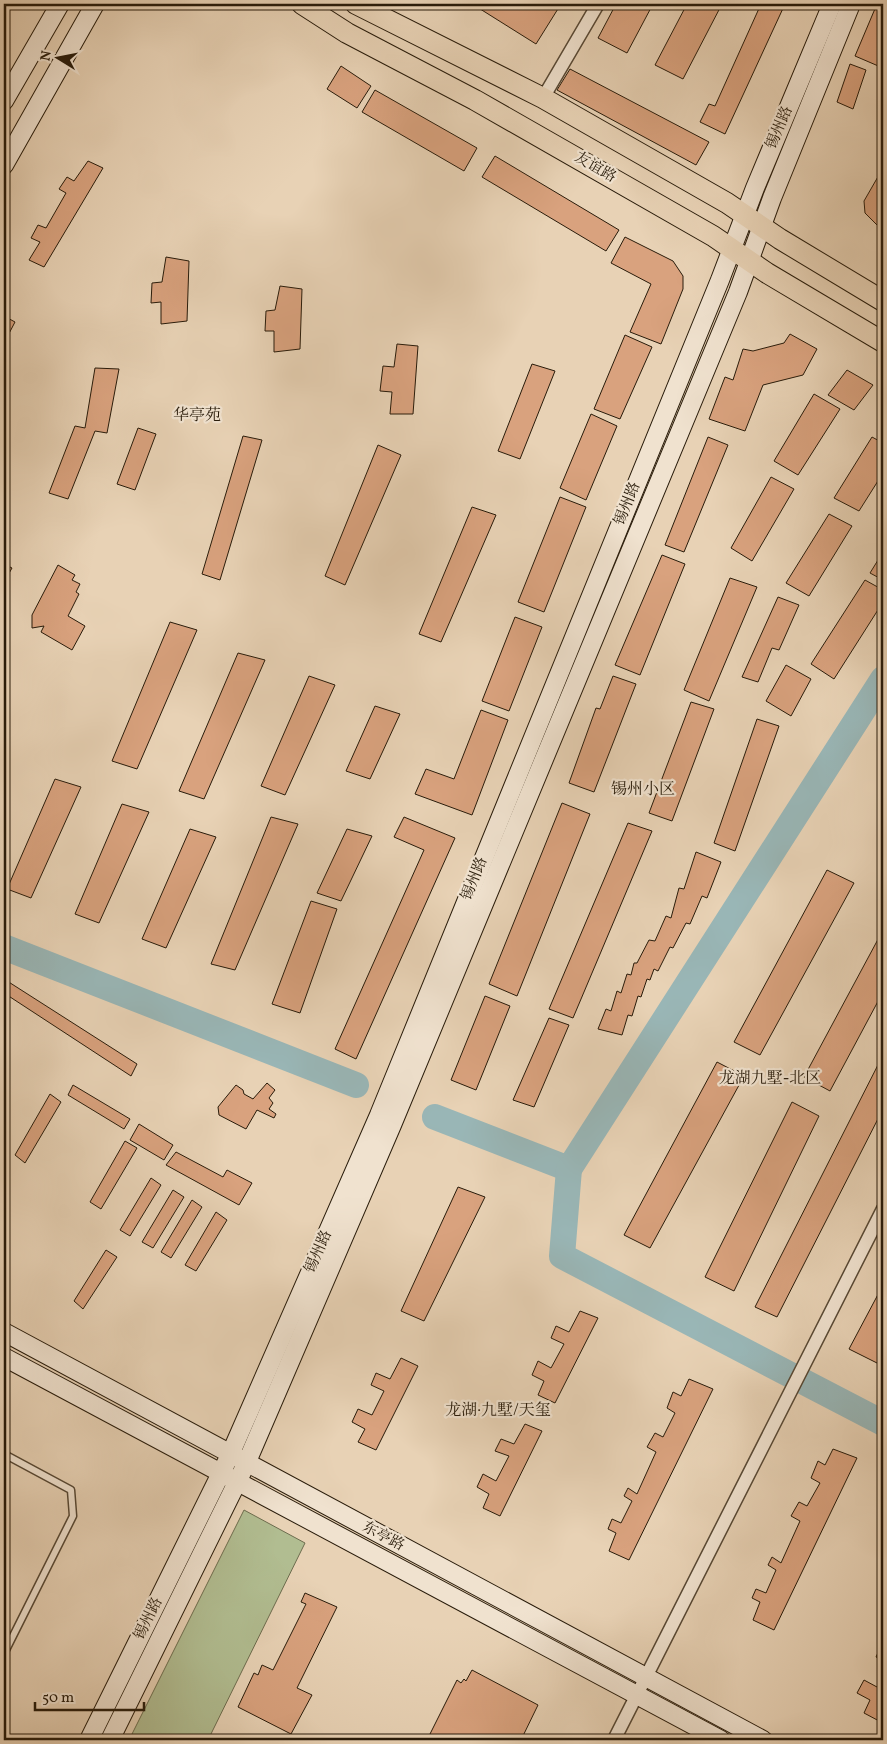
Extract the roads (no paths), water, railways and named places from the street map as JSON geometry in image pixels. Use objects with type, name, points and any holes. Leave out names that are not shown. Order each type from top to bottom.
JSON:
[{"type":"main road","name":"友谊路","points":[[302,4],[347,33],[484,105],[714,236],[749,261],[883,342]]},
{"type":"main road","points":[[356,4],[543,98],[744,215],[883,301]]},
{"type":"street","points":[[4,101],[60,4]]},
{"type":"street","points":[[4,165],[95,4]]},
{"type":"street","points":[[543,98],[598,4]]},
{"type":"street","name":"锡州路","points":[[89,1740],[230,1455],[379,1115],[744,215],[832,4]]},
{"type":"street","name":"锡州路","points":[[110,1740],[238,1482],[392,1125],[738,292],[762,226],[851,4]]},
{"type":"street","points":[[614,1740],[883,1208]]},
{"type":"street","name":"东亭路","points":[[4,1332],[246,1464],[763,1740]]},
{"type":"street","name":"东亭路","points":[[4,1357],[721,1740]]},
{"type":"lane","points":[[4,1454],[71,1490],[73,1516],[4,1654]]},
{"type":"waterway","points":[[435,1117],[569,1169],[883,679]]},
{"type":"waterway","points":[[4,947],[356,1085]]},
{"type":"waterway","points":[[569,1169],[562,1256],[883,1423]]},
{"type":"district","name":"华亭苑","points":[[197,416]]},
{"type":"district","name":"锡州小区","points":[[643,790]]},
{"type":"district","name":"龙湖九墅-北区","points":[[770,1079]]},
{"type":"district","name":"龙湖·九墅/天玺","points":[[498,1411]]}]
